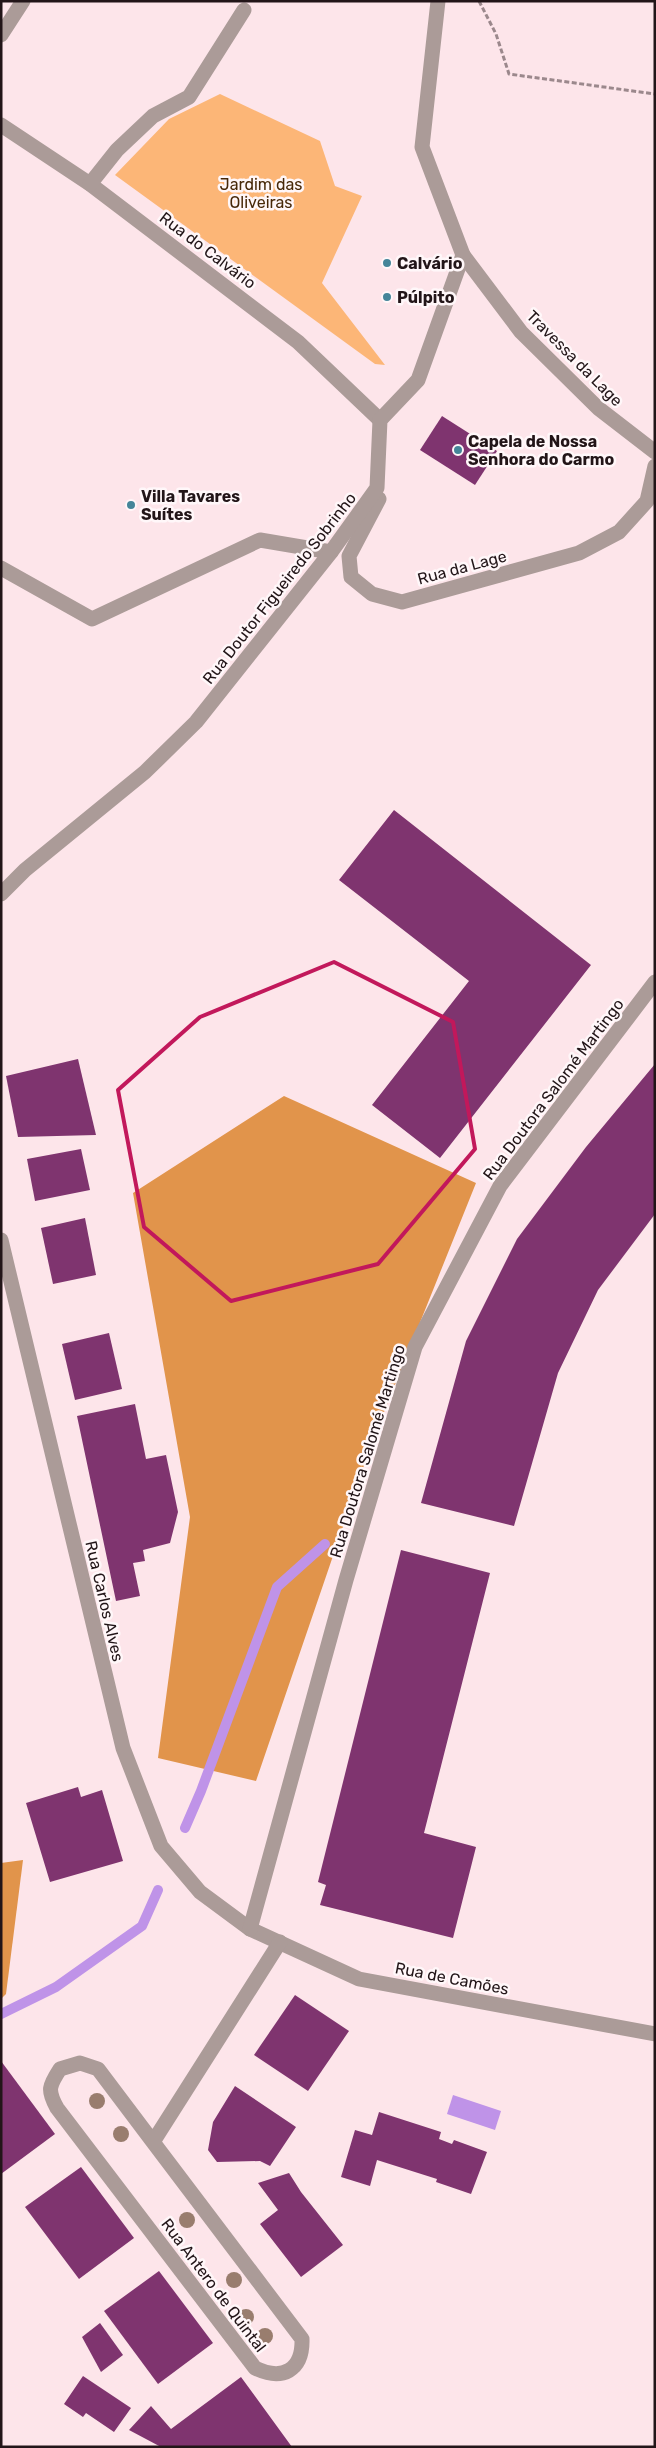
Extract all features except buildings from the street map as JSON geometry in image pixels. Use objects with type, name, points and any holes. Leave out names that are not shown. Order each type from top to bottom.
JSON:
[{"type":"street","points":[[1,35],[23,1]]},
{"type":"street","points":[[380,420],[418,380],[462,255],[422,147],[438,1]]},
{"type":"street","points":[[90,184],[117,150],[153,116],[189,97],[244,10]]},
{"type":"street","name":"Rua do Calvário","points":[[1,125],[90,184],[298,342],[380,420]]},
{"type":"street","name":"Travessa da Lage","points":[[462,255],[521,332],[598,408],[655,452]]},
{"type":"street","name":"Rua Doutor Figueiredo Sobrinho","points":[[1,894],[25,870],[145,772],[196,722],[331,552],[377,488],[380,420]]},
{"type":"street","name":"Rua da Lage","points":[[377,476],[386,484],[349,556],[351,577],[372,594],[402,602],[579,553],[619,532],[647,501],[655,466]]},
{"type":"street","points":[[1,568],[92,619],[260,540],[331,552]]},
{"type":"street","name":"Rua Doutora Salomé Martingo","points":[[250,1930],[346,1580],[415,1347],[500,1186],[655,982]]},
{"type":"street","name":"Rua Carlos Alves","points":[[1,1240],[123,1748],[161,1846],[200,1892],[250,1930]]},
{"type":"street","name":"Rua de Camões","points":[[250,1930],[358,1979],[655,2034]]},
{"type":"street","points":[[152,2142],[280,1942]]},
{"type":"street","name":"Rua Antero de Quintal","points":[[80,2063],[98,2069],[152,2142],[302,2339],[302,2352],[297,2363],[288,2371],[277,2375],[255,2368],[69,2124],[50,2096],[51,2084],[60,2069],[80,2063]]},
{"type":"path","points":[[479,1],[496,34],[509,74],[655,94]]},
{"type":"highlighted area","points":[[334,962],[453,1022],[475,1149],[378,1264],[231,1301],[144,1227],[118,1090],[200,1017]]},
{"type":"green space","name":"Jardim das Oliveiras","points":[[220,94],[320,141],[335,186],[362,196],[322,283],[385,365],[375,364],[115,175],[169,119]]},
{"type":"shaded area","points":[[284,1096],[476,1183],[372,1442],[256,1781],[158,1758],[190,1517],[133,1193]]},
{"type":"shaded area","points":[[23,1860],[6,1994],[1,1999],[1,1863]]},
{"type":"shaded area","points":[[453,2095],[501,2111],[495,2130],[447,2114]]},
{"type":"waterway","points":[[185,1828],[201,1791],[277,1587],[325,1544]]},
{"type":"waterway","points":[[1,2014],[56,1987],[142,1926],[158,1890]]},
{"type":"place","name":"Calvário","points":[[387,263]]},
{"type":"place","name":"Púlpito","points":[[387,297]]},
{"type":"place","name":"Capela de Nossa Senhora do Carmo","points":[[458,450]]},
{"type":"place","name":"Villa Tavares Suítes","points":[[131,505]]}]
